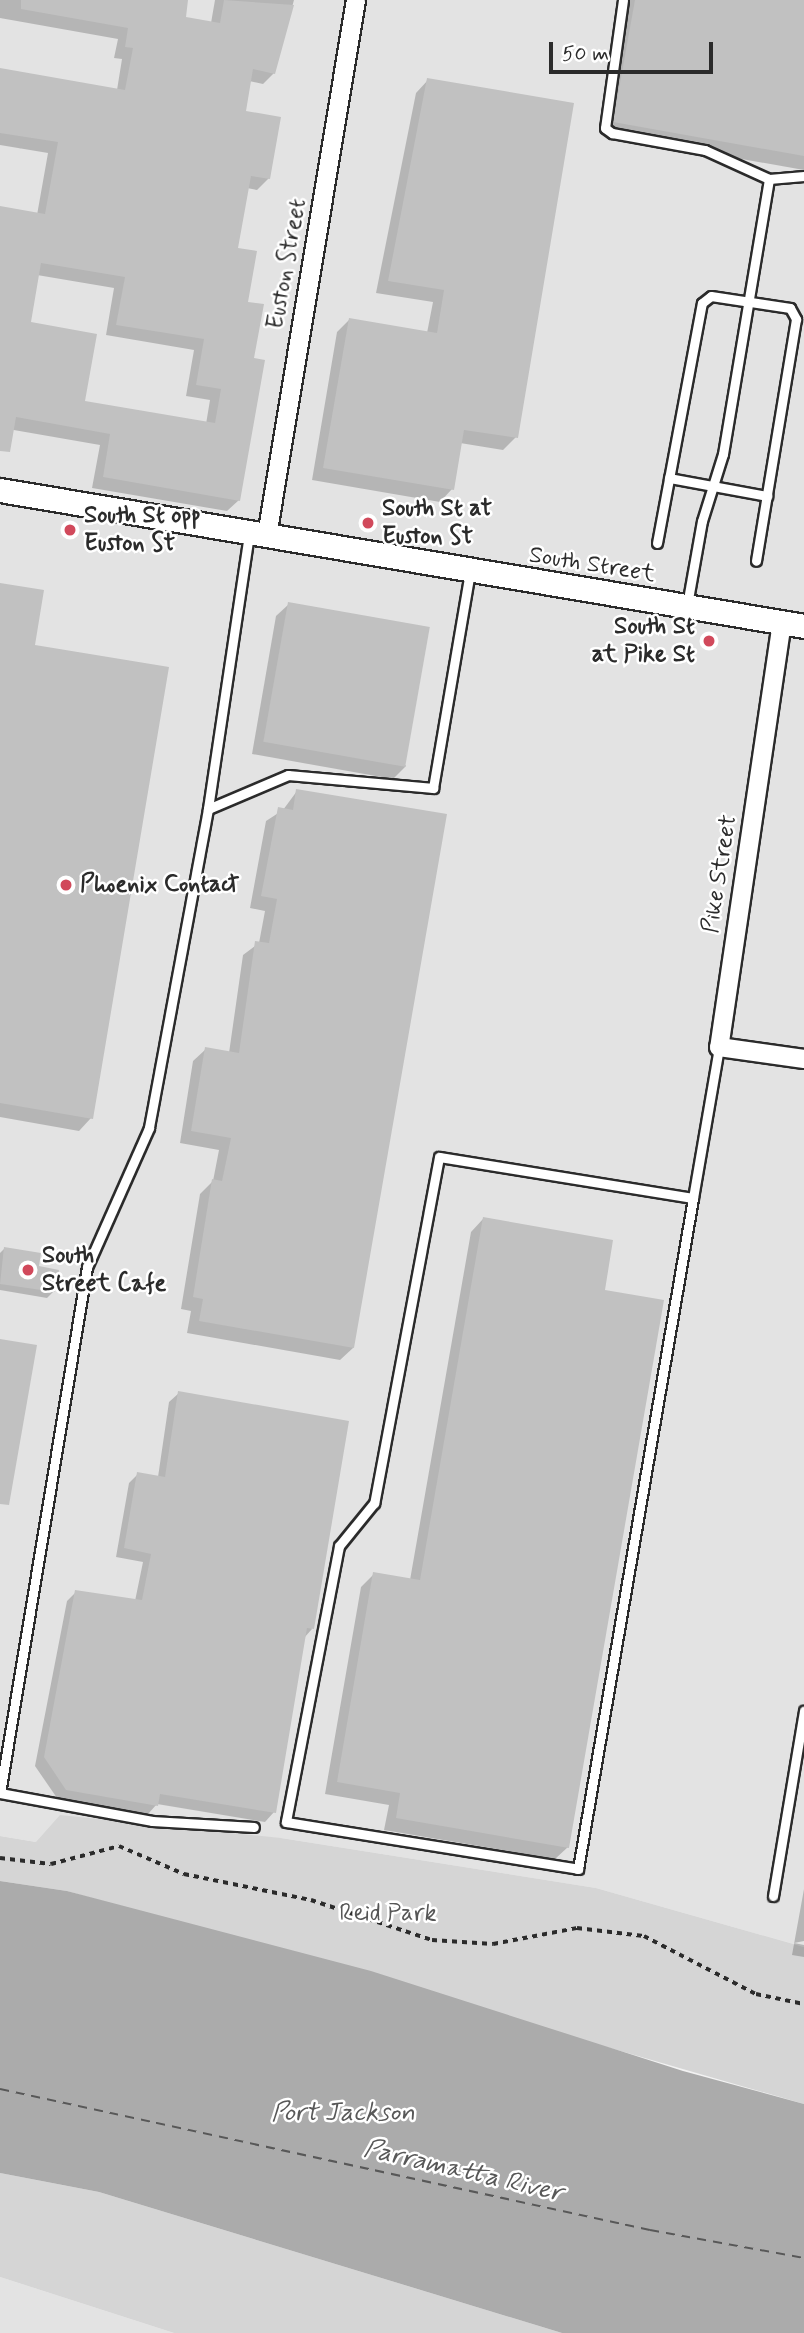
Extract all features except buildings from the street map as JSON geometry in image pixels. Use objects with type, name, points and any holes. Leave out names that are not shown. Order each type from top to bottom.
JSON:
[{"type":"street","name":"Euston Street","points":[[258,534],[356,0]]},
{"type":"street","name":"South Street","points":[[0,490],[470,572],[793,624]]},
{"type":"street","name":"Pike Street","points":[[719,1047],[793,624]]},
{"type":"street","points":[[719,1047],[804,1059]]},
{"type":"lane","points":[[624,0],[605,128],[612,133],[705,150],[769,179],[804,176]]},
{"type":"lane","points":[[687,607],[712,486],[723,454],[769,179]]},
{"type":"lane","points":[[657,543],[702,303],[711,296],[790,308],[796,319],[756,561]]},
{"type":"lane","points":[[669,478],[767,496]]},
{"type":"lane","points":[[254,1827],[152,1821],[0,1793],[87,1267],[149,1128],[258,534]]},
{"type":"lane","points":[[208,809],[288,775],[433,788],[470,572]]},
{"type":"lane","points":[[693,1198],[439,1157],[373,1503],[339,1546],[286,1822],[578,1869],[719,1047]]},
{"type":"lane","points":[[773,1896],[804,1711]]},
{"type":"path","points":[[0,1858],[51,1864],[120,1846],[184,1874],[311,1900],[432,1940],[493,1944],[577,1928],[644,1936],[756,1994],[804,2004]]},
{"type":"shaded area","points":[[0,0],[804,0],[804,1947],[596,1888],[281,1838],[36,1842],[0,1836]]},
{"type":"shaded area","points":[[0,2277],[174,2333],[0,2333]]},
{"type":"green space","name":"Reid Park","points":[[60,1815],[281,1838],[596,1888],[804,1947],[804,2104],[67,1891],[0,1881],[0,1836],[36,1842]]},
{"type":"green space","points":[[0,2173],[99,2192],[562,2333],[174,2333],[0,2277]]},
{"type":"water","name":"Port Jackson","points":[[0,1881],[67,1891],[371,1971],[683,2071],[804,2104],[804,2333],[562,2333],[99,2192],[0,2173]]},
{"type":"ferry route","points":[[0,2089],[650,2230],[804,2258]]},
{"type":"place","name":"South St at Euston St","points":[[368,523]]},
{"type":"place","name":"South St opp Euston St","points":[[70,530]]},
{"type":"place","name":"South St at Pike St","points":[[709,641]]},
{"type":"place","name":"Phoenix Contact","points":[[66,885]]},
{"type":"place","name":"South Street Cafe","points":[[28,1270]]},
{"type":"water label","name":"Parramatta River","points":[[463,2172]]}]
